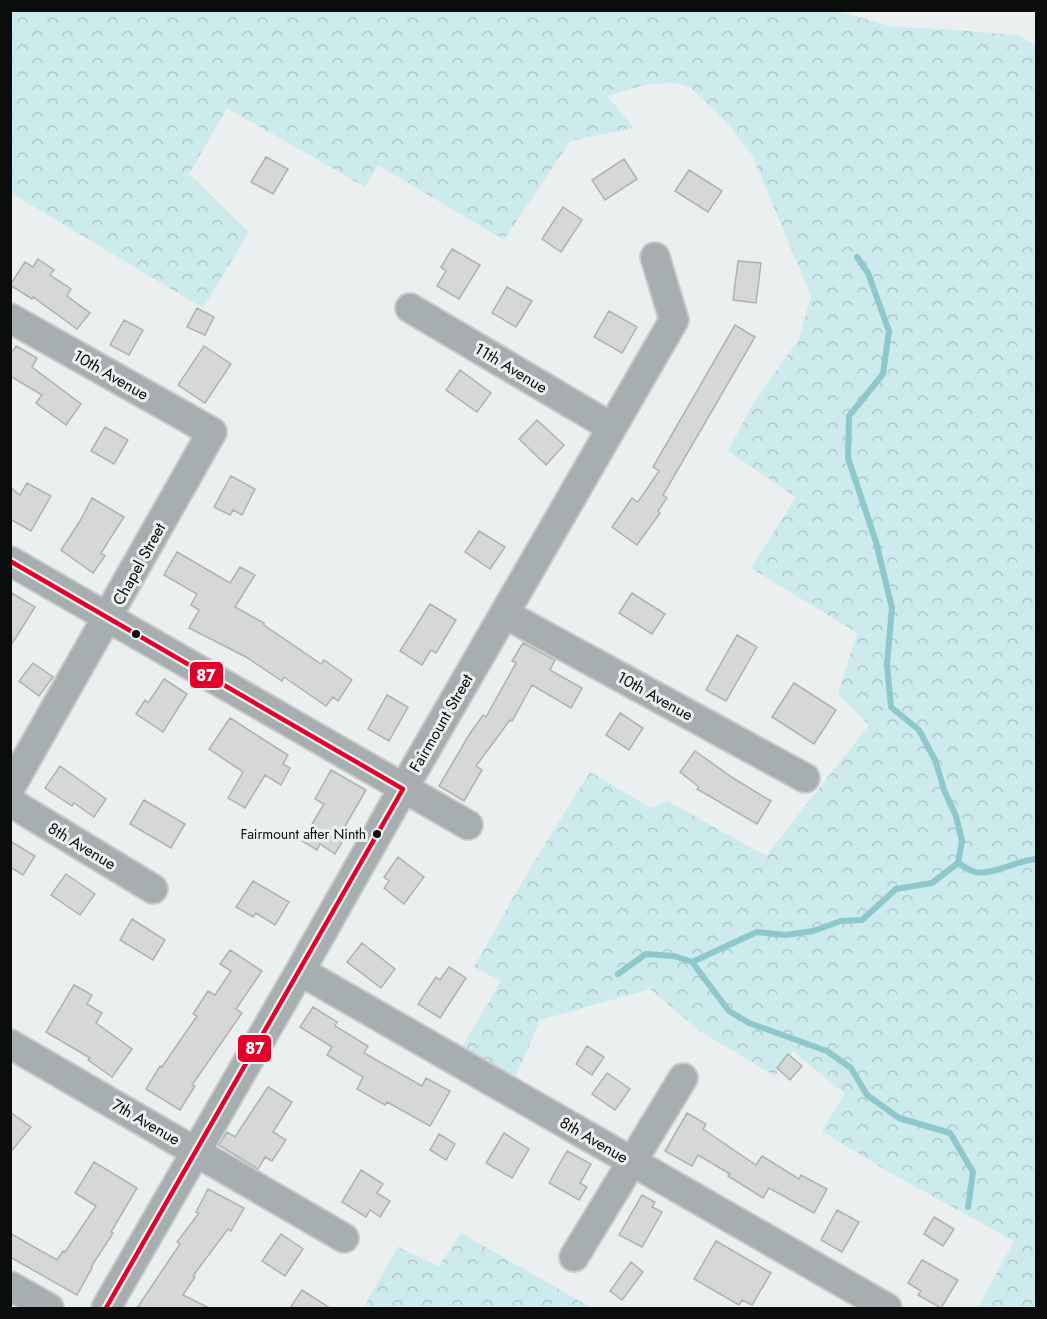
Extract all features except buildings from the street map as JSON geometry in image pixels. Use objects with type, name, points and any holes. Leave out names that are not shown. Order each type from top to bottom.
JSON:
[{"type":"street","name":"Fairmount Street","points":[[106,1308],[674,320],[655,257]]},
{"type":"street","name":"11th Avenue","points":[[410,308],[611,427]]},
{"type":"street","name":"10th Avenue","points":[[10,318],[212,432]]},
{"type":"street","name":"Chapel Street","points":[[10,788],[212,432]]},
{"type":"street","points":[[10,561],[468,825]]},
{"type":"street","name":"10th Avenue","points":[[505,614],[805,778]]},
{"type":"street","name":"8th Avenue","points":[[10,802],[153,889]]},
{"type":"street","name":"8th Avenue","points":[[300,971],[887,1308]]},
{"type":"street","name":"7th Avenue","points":[[10,1044],[344,1238]]},
{"type":"street","points":[[574,1257],[683,1078]]},
{"type":"street","points":[[10,1287],[49,1308]]},
{"type":"green space","points":[[834,10],[893,27],[1017,35],[1036,45],[1036,1308],[978,1308],[1014,1241],[887,1171],[822,1131],[845,1094],[793,1051],[775,1076],[700,1031],[650,989],[540,1020],[509,1093],[453,1062],[501,981],[474,967],[526,875],[590,772],[651,808],[668,801],[766,856],[869,725],[838,694],[857,633],[751,568],[796,497],[728,451],[754,402],[799,339],[811,296],[752,155],[730,126],[691,88],[676,83],[648,84],[607,96],[634,128],[570,141],[504,240],[378,165],[365,187],[227,108],[189,174],[249,232],[203,308],[11,193],[10,11]]},
{"type":"green space","points":[[461,1233],[592,1308],[363,1308],[398,1247],[439,1266]]},
{"type":"waterway","points":[[618,974],[646,954],[674,956],[692,962],[757,932],[786,935],[813,931],[841,921],[862,920],[896,889],[932,883],[958,863],[962,841],[956,816],[944,790],[936,762],[919,730],[891,707],[887,664],[892,608],[876,542],[848,458],[849,416],[883,374],[889,331],[868,273],[857,257]]},
{"type":"waterway","points":[[958,863],[971,871],[981,873],[1036,859]]},
{"type":"waterway","points":[[692,962],[729,1011],[749,1023],[827,1051],[851,1068],[867,1095],[899,1118],[950,1133],[973,1172],[968,1207]]},
{"type":"transit line","name":"87","points":[[10,561],[403,789]]},
{"type":"transit line","name":"87","points":[[106,1308],[403,789]]},
{"type":"place","name":"Fairmount after Ninth","points":[[377,834]]}]
